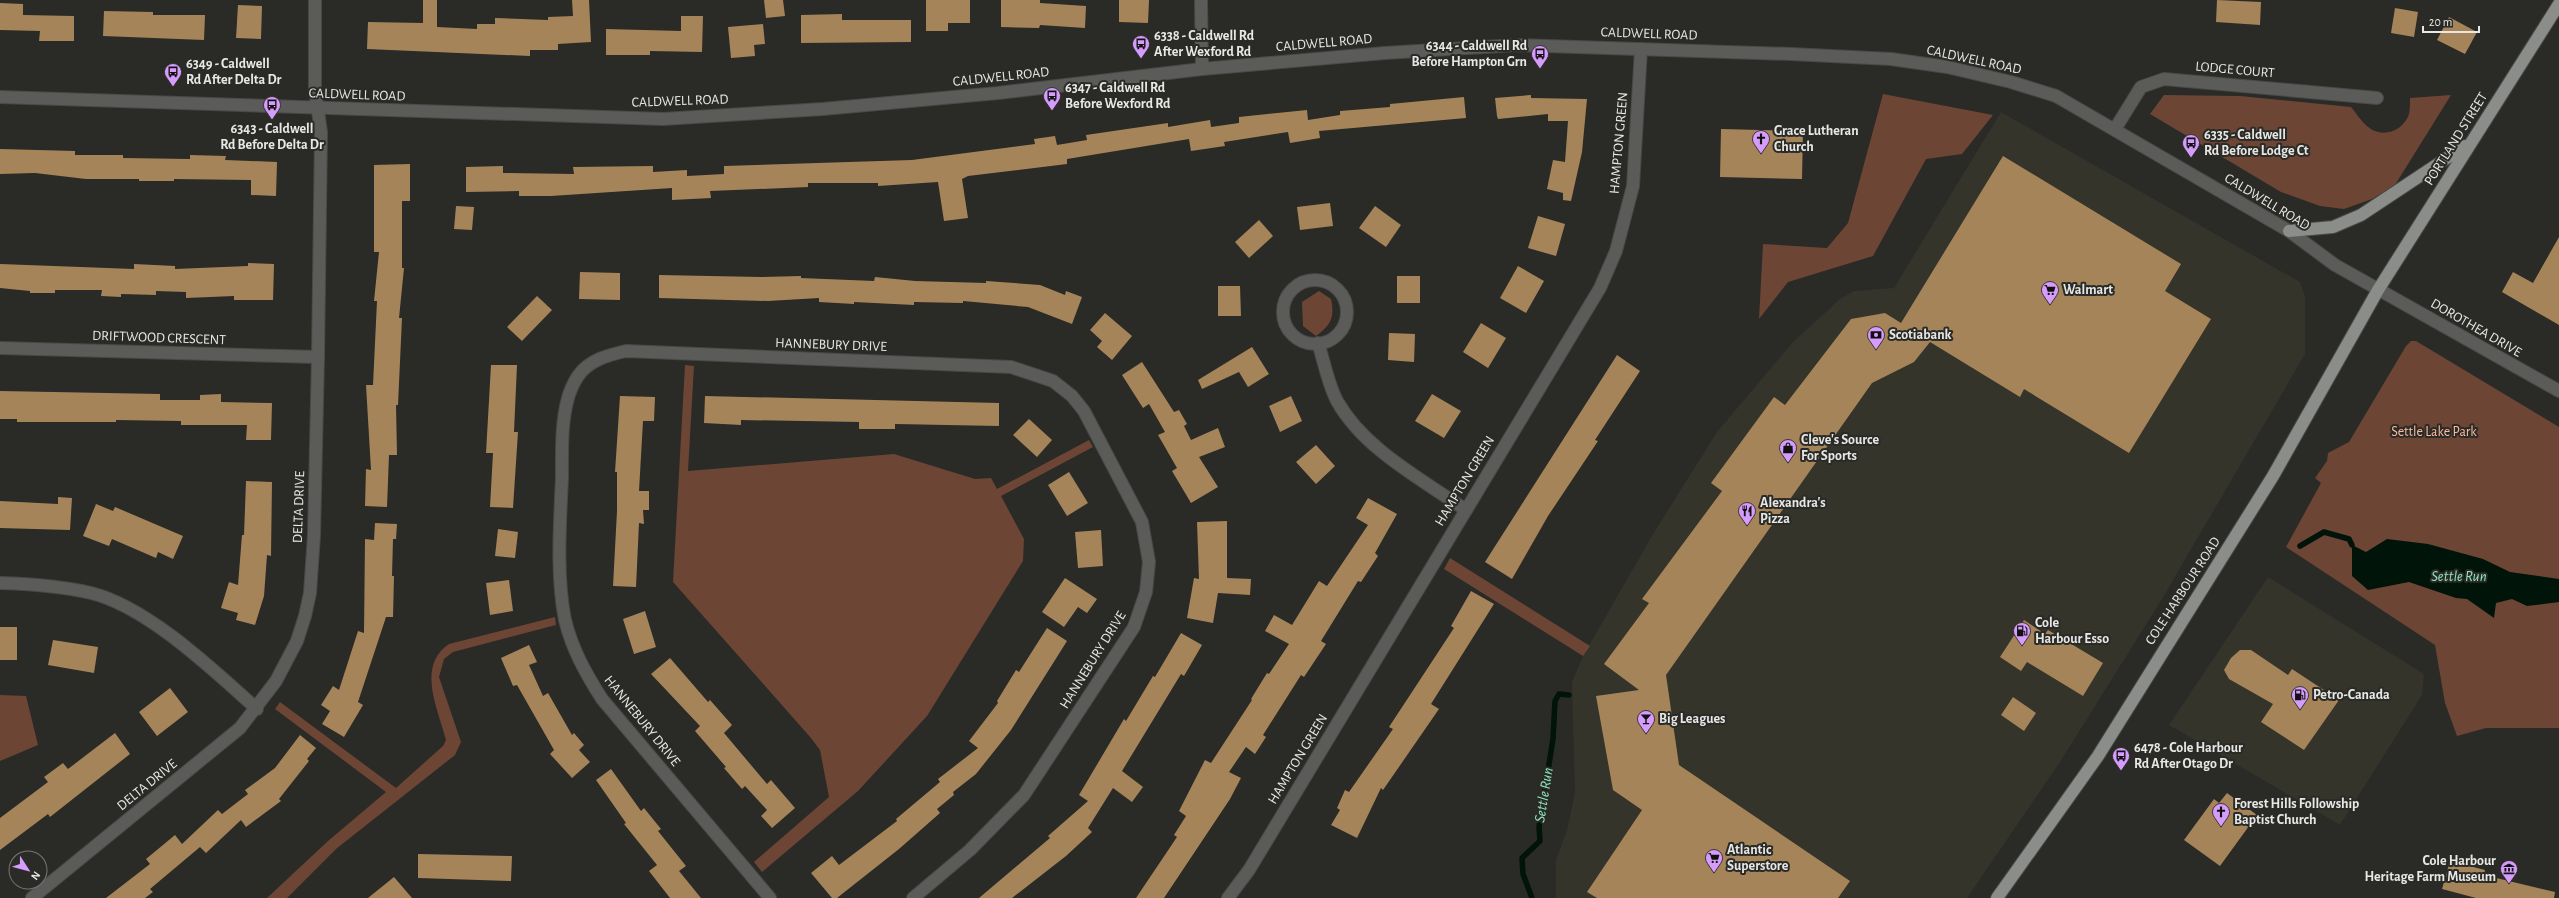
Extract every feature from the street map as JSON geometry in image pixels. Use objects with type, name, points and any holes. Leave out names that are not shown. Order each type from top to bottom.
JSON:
[{"type":"main road","name":"PORTLAND STREET","points":[[2378,290],[2559,4]]},
{"type":"main road","points":[[2289,231],[2333,227],[2361,215],[2470,143]]},
{"type":"main road","name":"COLE HARBOUR ROAD","points":[[1997,898],[2098,756],[2274,476],[2378,290]]},
{"type":"street","name":"DELTA DRIVE","points":[[32,898],[240,728],[257,709],[276,681],[297,641],[310,593],[314,536],[321,132],[318,109],[315,0]]},
{"type":"street","points":[[1201,0],[1202,69]]},
{"type":"street","name":"CALDWELL ROAD","points":[[0,98],[663,119],[839,108],[998,93],[1202,69],[1385,53],[1516,45],[1883,59],[1947,68],[2056,96],[2289,231],[2335,265],[2378,290]]},
{"type":"street","name":"HAMPTON GREEN","points":[[1228,898],[1249,870],[1600,288],[1612,262],[1633,186],[1641,49]]},
{"type":"street","name":"LODGE COURT","points":[[2115,129],[2141,87],[2164,79],[2377,98]]},
{"type":"street","points":[[1313,280],[1333,286],[1342,296],[1347,310],[1341,330],[1331,339],[1318,343],[1306,342],[1296,338],[1286,324],[1283,313],[1285,302],[1291,292],[1299,285],[1313,280]]},
{"type":"street","name":"DOROTHEA DRIVE","points":[[2378,290],[2559,391]]},
{"type":"street","points":[[1318,343],[1336,399],[1347,417],[1384,453],[1466,510]]},
{"type":"street","name":"DRIFTWOOD CRESCENT","points":[[0,348],[318,357]]},
{"type":"street","name":"HANNEBURY DRIVE","points":[[770,898],[602,700],[583,670],[571,641],[565,619],[559,551],[563,435],[568,398],[578,376],[591,364],[607,356],[626,351],[1010,367],[1048,378],[1062,388],[1084,411],[1101,439],[1146,531],[1148,577],[1140,614],[1101,678],[1024,795],[970,850],[914,898]]},
{"type":"street","points":[[0,583],[62,587],[92,593],[114,602],[136,613],[202,660],[257,709]]},
{"type":"shaded area","points":[[2001,112],[2300,282],[2305,296],[2305,354],[2162,599],[2060,762],[1967,898],[1556,898],[1556,860],[1567,830],[1575,793],[1572,682],[1583,656],[1653,534],[1717,432],[1792,343],[1840,299],[1854,291],[1894,288]]},
{"type":"shaded area","points":[[2268,577],[2424,674],[2422,695],[2340,825],[2169,725]]},
{"type":"green space","points":[[1883,94],[1993,115],[1962,154],[1926,159],[1873,256],[1788,282],[1759,319],[1763,244],[1827,248],[1848,223]]},
{"type":"green space","points":[[2164,95],[2240,96],[2351,107],[2367,126],[2373,130],[2385,133],[2397,129],[2406,120],[2409,114],[2410,98],[2451,95],[2395,185],[2372,199],[2344,209],[2320,206],[2281,192],[2150,114]]},
{"type":"green space","points":[[1319,291],[1331,299],[1332,316],[1325,328],[1316,336],[1303,326],[1302,302]]},
{"type":"green space","name":"Settle Lake Park","points":[[2411,341],[2416,341],[2559,427],[2559,728],[2486,728],[2457,736],[2445,703],[2435,645],[2286,547],[2321,483],[2315,478],[2327,461],[2328,453],[2349,442],[2406,346]]},
{"type":"green space","points":[[685,365],[694,366],[688,471],[894,454],[975,479],[991,478],[997,489],[1089,440],[1093,447],[1001,496],[1024,539],[1023,561],[927,716],[858,791],[762,872],[754,862],[829,797],[820,750],[673,582]]},
{"type":"green space","points":[[1450,558],[1590,646],[1583,656],[1444,569]]},
{"type":"green space","points":[[555,617],[556,625],[453,652],[444,659],[439,677],[461,742],[455,755],[336,849],[287,898],[267,898],[328,841],[386,792],[275,709],[280,702],[396,788],[443,746],[446,740],[432,689],[431,676],[433,664],[439,653],[449,644]]},
{"type":"green space","points":[[0,695],[26,696],[38,745],[0,761]]},
{"type":"water","name":"Settle Run","points":[[2387,539],[2428,544],[2483,559],[2510,572],[2559,579],[2559,602],[2527,606],[2512,599],[2496,603],[2494,618],[2467,599],[2456,598],[2409,582],[2368,590],[2352,576],[2352,545],[2366,552]]},
{"type":"building","points":[[423,0],[437,0],[437,27],[477,29],[477,24],[495,24],[495,18],[548,20],[548,17],[573,16],[572,0],[589,0],[591,42],[558,44],[558,50],[530,50],[530,56],[367,49],[368,22],[423,23]]},
{"type":"building","points":[[764,0],[783,0],[785,16],[766,18]]},
{"type":"building","points":[[926,0],[970,0],[970,23],[948,23],[948,31],[926,31]]},
{"type":"building","points":[[1001,0],[1040,0],[1040,3],[1086,6],[1085,28],[1040,25],[1039,28],[1001,27]]},
{"type":"building","points":[[1119,0],[1149,0],[1148,23],[1119,22]]},
{"type":"building","points":[[2217,0],[2261,2],[2260,25],[2216,22]]},
{"type":"building","points":[[0,3],[23,4],[23,15],[74,16],[74,41],[39,41],[40,31],[0,30]]},
{"type":"building","points":[[238,5],[262,6],[261,39],[236,38]]},
{"type":"building","points":[[2395,8],[2418,12],[2414,37],[2391,33]]},
{"type":"building","points":[[104,11],[153,12],[153,15],[205,15],[204,40],[103,36]]},
{"type":"building","points":[[842,14],[842,20],[911,20],[911,42],[801,43],[801,15]]},
{"type":"building","points":[[681,16],[703,16],[702,52],[650,51],[650,55],[606,55],[606,29],[681,31]]},
{"type":"building","points":[[2449,17],[2477,32],[2465,54],[2437,40]]},
{"type":"building","points":[[763,24],[765,44],[754,45],[755,56],[731,58],[728,27]]},
{"type":"building","points":[[1531,95],[1531,98],[1587,99],[1582,152],[1571,201],[1563,200],[1563,193],[1547,189],[1553,160],[1565,162],[1568,121],[1548,121],[1548,114],[1498,119],[1495,98]]},
{"type":"building","points":[[1464,97],[1466,118],[1319,131],[1320,138],[1290,143],[1288,132],[1224,142],[1225,146],[1191,151],[1189,139],[1067,159],[1067,164],[968,176],[962,179],[968,218],[944,221],[938,182],[878,186],[878,183],[808,183],[808,187],[710,191],[711,198],[672,200],[672,188],[551,196],[519,196],[519,191],[466,192],[466,167],[503,166],[503,173],[574,174],[573,167],[653,166],[653,172],[687,170],[687,176],[724,174],[724,166],[912,160],[1035,144],[1034,139],[1055,136],[1057,145],[1087,140],[1086,135],[1168,123],[1168,127],[1210,120],[1211,127],[1239,123],[1239,117],[1307,110],[1308,120],[1340,115],[1340,111],[1390,107],[1390,104]]},
{"type":"building","name":"Grace Lutheran Church","points":[[1721,129],[1803,131],[1802,179],[1720,177]]},
{"type":"building","points":[[0,149],[75,151],[75,155],[123,155],[123,158],[190,159],[190,155],[226,156],[225,160],[277,162],[276,196],[251,195],[251,180],[174,179],[174,181],[139,181],[139,179],[86,179],[35,173],[0,174]]},
{"type":"building","points":[[2003,156],[2181,264],[2165,291],[2211,319],[2129,453],[2024,389],[2020,397],[1930,342],[1914,362],[1872,383],[1666,675],[1679,765],[1850,881],[1838,898],[1597,898],[1587,892],[1642,810],[1613,790],[1596,696],[1639,690],[1604,664],[1649,603],[1642,599],[1722,491],[1711,483],[1774,397],[1785,405],[1851,319],[1885,313],[1901,323]]},
{"type":"building","points":[[410,164],[410,201],[402,201],[402,268],[404,268],[399,318],[402,318],[398,405],[396,405],[397,455],[389,455],[387,507],[365,506],[366,469],[371,470],[366,385],[373,385],[377,301],[374,301],[379,252],[374,252],[374,165]]},
{"type":"building","points":[[1330,203],[1333,226],[1300,230],[1297,207]]},
{"type":"building","points":[[456,206],[474,207],[472,230],[454,229]]},
{"type":"building","points":[[1375,206],[1401,225],[1386,247],[1359,228]]},
{"type":"building","points":[[1538,216],[1565,224],[1556,256],[1528,248]]},
{"type":"building","points":[[1259,220],[1273,236],[1249,258],[1235,242]]},
{"type":"building","points":[[2559,237],[2559,325],[2502,292],[2513,272],[2533,283]]},
{"type":"building","points":[[248,263],[274,264],[273,300],[234,300],[234,296],[186,298],[186,292],[156,291],[156,295],[121,294],[121,297],[101,296],[102,290],[55,290],[55,293],[30,293],[30,291],[0,288],[0,264],[134,269],[134,264],[175,266],[175,269],[248,266]]},
{"type":"building","points":[[1518,266],[1544,281],[1526,313],[1500,298]]},
{"type":"building","points":[[580,272],[620,273],[620,300],[579,299]]},
{"type":"building","points":[[659,275],[761,277],[801,276],[801,278],[874,281],[875,277],[915,281],[986,283],[986,281],[1040,285],[1065,295],[1066,291],[1082,297],[1072,324],[1028,307],[963,301],[963,303],[914,302],[914,305],[819,302],[819,298],[768,301],[659,298]]},
{"type":"building","points":[[1397,276],[1420,276],[1420,303],[1397,303]]},
{"type":"building","points":[[1218,286],[1240,286],[1241,316],[1218,316]]},
{"type":"building","points":[[537,296],[552,310],[522,341],[507,327]]},
{"type":"building","points":[[1105,313],[1132,336],[1112,360],[1097,347],[1102,341],[1090,330]]},
{"type":"building","points":[[1481,323],[1506,338],[1488,368],[1463,352]]},
{"type":"building","points":[[1389,333],[1415,334],[1414,362],[1388,360]]},
{"type":"building","points":[[1252,347],[1269,374],[1248,387],[1239,372],[1202,389],[1198,380]]},
{"type":"building","points":[[1617,355],[1640,371],[1595,440],[1598,441],[1548,516],[1512,579],[1485,562]]},
{"type":"building","points":[[1142,362],[1174,412],[1179,410],[1187,424],[1184,426],[1191,440],[1218,428],[1225,447],[1199,457],[1218,487],[1191,503],[1172,471],[1177,468],[1158,435],[1165,432],[1149,404],[1143,408],[1122,375]]},
{"type":"building","points":[[491,365],[517,365],[514,432],[518,432],[513,508],[490,507],[493,453],[486,453]]},
{"type":"building","points":[[0,391],[160,394],[160,400],[200,400],[200,395],[221,394],[221,402],[272,403],[271,440],[246,440],[247,425],[181,425],[181,421],[116,420],[116,422],[17,422],[17,419],[0,419]]},
{"type":"building","points":[[1432,394],[1461,411],[1444,438],[1415,421]]},
{"type":"building","points":[[620,396],[655,397],[654,421],[643,421],[639,491],[649,491],[649,510],[643,510],[644,524],[639,523],[636,587],[613,586],[617,511],[617,472],[615,472]]},
{"type":"building","points":[[705,396],[999,403],[999,426],[895,424],[895,429],[859,429],[859,422],[741,420],[741,425],[704,423]]},
{"type":"building","points":[[1291,396],[1302,421],[1280,432],[1269,406]]},
{"type":"building","points":[[1029,419],[1052,440],[1037,457],[1013,435]]},
{"type":"building","points":[[1316,445],[1335,466],[1316,484],[1296,462]]},
{"type":"building","points":[[1069,472],[1088,503],[1067,516],[1048,485]]},
{"type":"building","points":[[246,481],[272,482],[271,556],[267,555],[264,596],[255,625],[236,620],[238,613],[221,608],[229,582],[238,585],[242,535],[244,535]]},
{"type":"building","points":[[58,497],[72,498],[70,530],[0,528],[0,501],[58,504]]},
{"type":"building","points":[[1368,498],[1397,514],[1375,553],[1378,556],[1361,582],[1358,581],[1321,641],[1326,644],[1304,677],[1301,675],[1263,735],[1266,737],[1255,754],[1246,747],[1229,772],[1241,778],[1230,799],[1164,898],[1136,898],[1177,837],[1174,835],[1186,816],[1179,811],[1205,760],[1211,763],[1252,700],[1251,699],[1267,673],[1269,674],[1289,644],[1265,631],[1274,615],[1292,625],[1319,581],[1327,586],[1368,525],[1356,518]]},
{"type":"building","points":[[96,504],[113,511],[115,507],[183,536],[173,559],[158,552],[156,558],[112,539],[109,546],[83,536]]},
{"type":"building","points":[[1227,521],[1227,578],[1251,579],[1250,595],[1218,593],[1213,623],[1187,618],[1194,578],[1199,579],[1197,522]]},
{"type":"building","points":[[375,523],[397,524],[396,539],[393,539],[393,617],[386,617],[358,702],[363,705],[344,737],[322,724],[330,711],[321,705],[333,686],[339,690],[358,631],[364,633],[365,539],[374,540]]},
{"type":"building","points":[[498,529],[518,532],[515,558],[495,556]]},
{"type":"building","points":[[1101,530],[1103,566],[1078,568],[1075,532]]},
{"type":"building","points":[[1065,578],[1097,599],[1087,613],[1078,607],[1064,627],[1042,612]]},
{"type":"building","points":[[509,580],[513,611],[490,615],[486,583]]},
{"type":"building","points":[[1471,591],[1494,604],[1431,704],[1439,709],[1383,790],[1381,788],[1357,838],[1331,825],[1340,810],[1337,808],[1345,790],[1349,792],[1393,729],[1389,727],[1454,628],[1451,626]]},
{"type":"building","points":[[645,611],[656,647],[634,654],[623,619]]},
{"type":"building","points":[[2024,620],[2045,634],[2048,630],[2103,663],[2083,696],[2027,662],[2021,671],[2000,657]]},
{"type":"building","points":[[0,627],[17,627],[17,660],[0,660]]},
{"type":"building","points":[[1047,628],[1067,641],[1011,730],[976,774],[953,792],[954,795],[937,809],[940,813],[899,849],[837,898],[832,898],[811,873],[832,856],[839,865],[897,821],[896,819],[940,782],[938,779],[978,748],[969,741],[998,703],[997,701],[1016,670],[1019,672]]},
{"type":"building","points":[[1181,633],[1202,645],[1184,676],[1181,674],[1122,771],[1143,787],[1132,802],[1113,788],[1088,828],[1092,832],[1066,856],[1012,898],[979,898],[1050,838],[1048,836],[1088,801],[1079,795],[1124,719],[1126,721],[1153,676],[1155,677]]},
{"type":"building","points":[[53,640],[98,647],[94,673],[48,665]]},
{"type":"building","points":[[529,645],[537,662],[529,665],[543,696],[548,693],[572,735],[574,733],[584,745],[579,750],[590,762],[572,778],[550,754],[554,750],[517,685],[513,686],[501,658]]},
{"type":"building","name":"Petro-Canada","points":[[2240,650],[2251,650],[2288,675],[2292,669],[2339,700],[2304,750],[2261,722],[2273,704],[2229,679],[2224,670],[2231,658]]},
{"type":"building","points":[[670,658],[708,702],[710,700],[732,725],[724,733],[767,784],[771,780],[795,808],[772,828],[761,816],[767,810],[745,786],[742,789],[724,768],[726,767],[695,731],[700,726],[651,674]]},
{"type":"building","points":[[170,688],[188,712],[157,736],[139,712]]},
{"type":"building","points":[[2013,697],[2036,713],[2024,731],[2001,715]]},
{"type":"building","points":[[115,733],[130,754],[50,817],[48,814],[0,850],[0,818],[48,782],[44,777],[63,763],[68,769]]},
{"type":"building","points":[[300,735],[316,748],[307,759],[309,761],[279,799],[281,801],[246,827],[241,820],[206,853],[200,847],[150,889],[153,892],[145,898],[106,898],[150,864],[146,859],[175,835],[182,844],[218,810],[222,814],[248,794],[245,790],[275,768]]},
{"type":"building","points":[[611,769],[641,811],[644,808],[661,829],[658,831],[686,866],[679,871],[701,898],[670,898],[649,871],[657,865],[624,824],[626,823],[596,780]]},
{"type":"building","name":"Forest Hills Followship Baptist Church","points":[[2227,793],[2257,815],[2220,866],[2184,840],[2214,799],[2219,803]]},
{"type":"building","points":[[418,854],[512,856],[511,881],[418,878]]},
{"type":"building","points":[[2450,861],[2485,870],[2484,875],[2555,892],[2554,898],[2476,898],[2442,889]]},
{"type":"building","points":[[394,877],[412,898],[368,898]]},
{"type":"waterway","name":"Settle Run","points":[[2300,546],[2324,532],[2349,539],[2352,545]]},
{"type":"waterway","name":"Settle Run","points":[[1532,898],[1523,874],[1522,858],[1540,841],[1539,827],[1553,739],[1555,701],[1559,694],[1569,695]]},
{"type":"place","name":"6338 - Caldwell Rd After Wexford Rd","points":[[1141,59]]},
{"type":"place","name":"6344 - Caldwell Rd Before Hampton Grn","points":[[1540,69]]},
{"type":"place","name":"6349 - Caldwell Rd After Delta Dr","points":[[173,87]]},
{"type":"place","name":"6347 - Caldwell Rd Before Wexford Rd","points":[[1052,111]]},
{"type":"place","name":"6343 - Caldwell Rd Before Delta Dr","points":[[272,120]]},
{"type":"place","name":"Grace Lutheran Church","points":[[1761,154]]},
{"type":"place","name":"6335 - Caldwell Rd Before Lodge Ct","points":[[2191,158]]},
{"type":"place","name":"Walmart","points":[[2050,305]]},
{"type":"place","name":"Scotiabank","points":[[1876,350]]},
{"type":"place","name":"Cleve's Source For Sports","points":[[1788,463]]},
{"type":"place","name":"Alexandra's Pizza","points":[[1747,526]]},
{"type":"place","name":"Cole Harbour Esso","points":[[2022,646]]},
{"type":"place","name":"Petro-Canada","points":[[2300,710]]},
{"type":"place","name":"Big Leagues","points":[[1646,734]]},
{"type":"place","name":"6478 - Cole Harbour Rd After Otago Dr","points":[[2121,771]]},
{"type":"place","name":"Forest Hills Followship Baptist Church","points":[[2221,827]]},
{"type":"place","name":"Atlantic Superstore","points":[[1714,873]]},
{"type":"place","name":"Cole Harbour Heritage Farm Museum","points":[[2509,884]]}]
